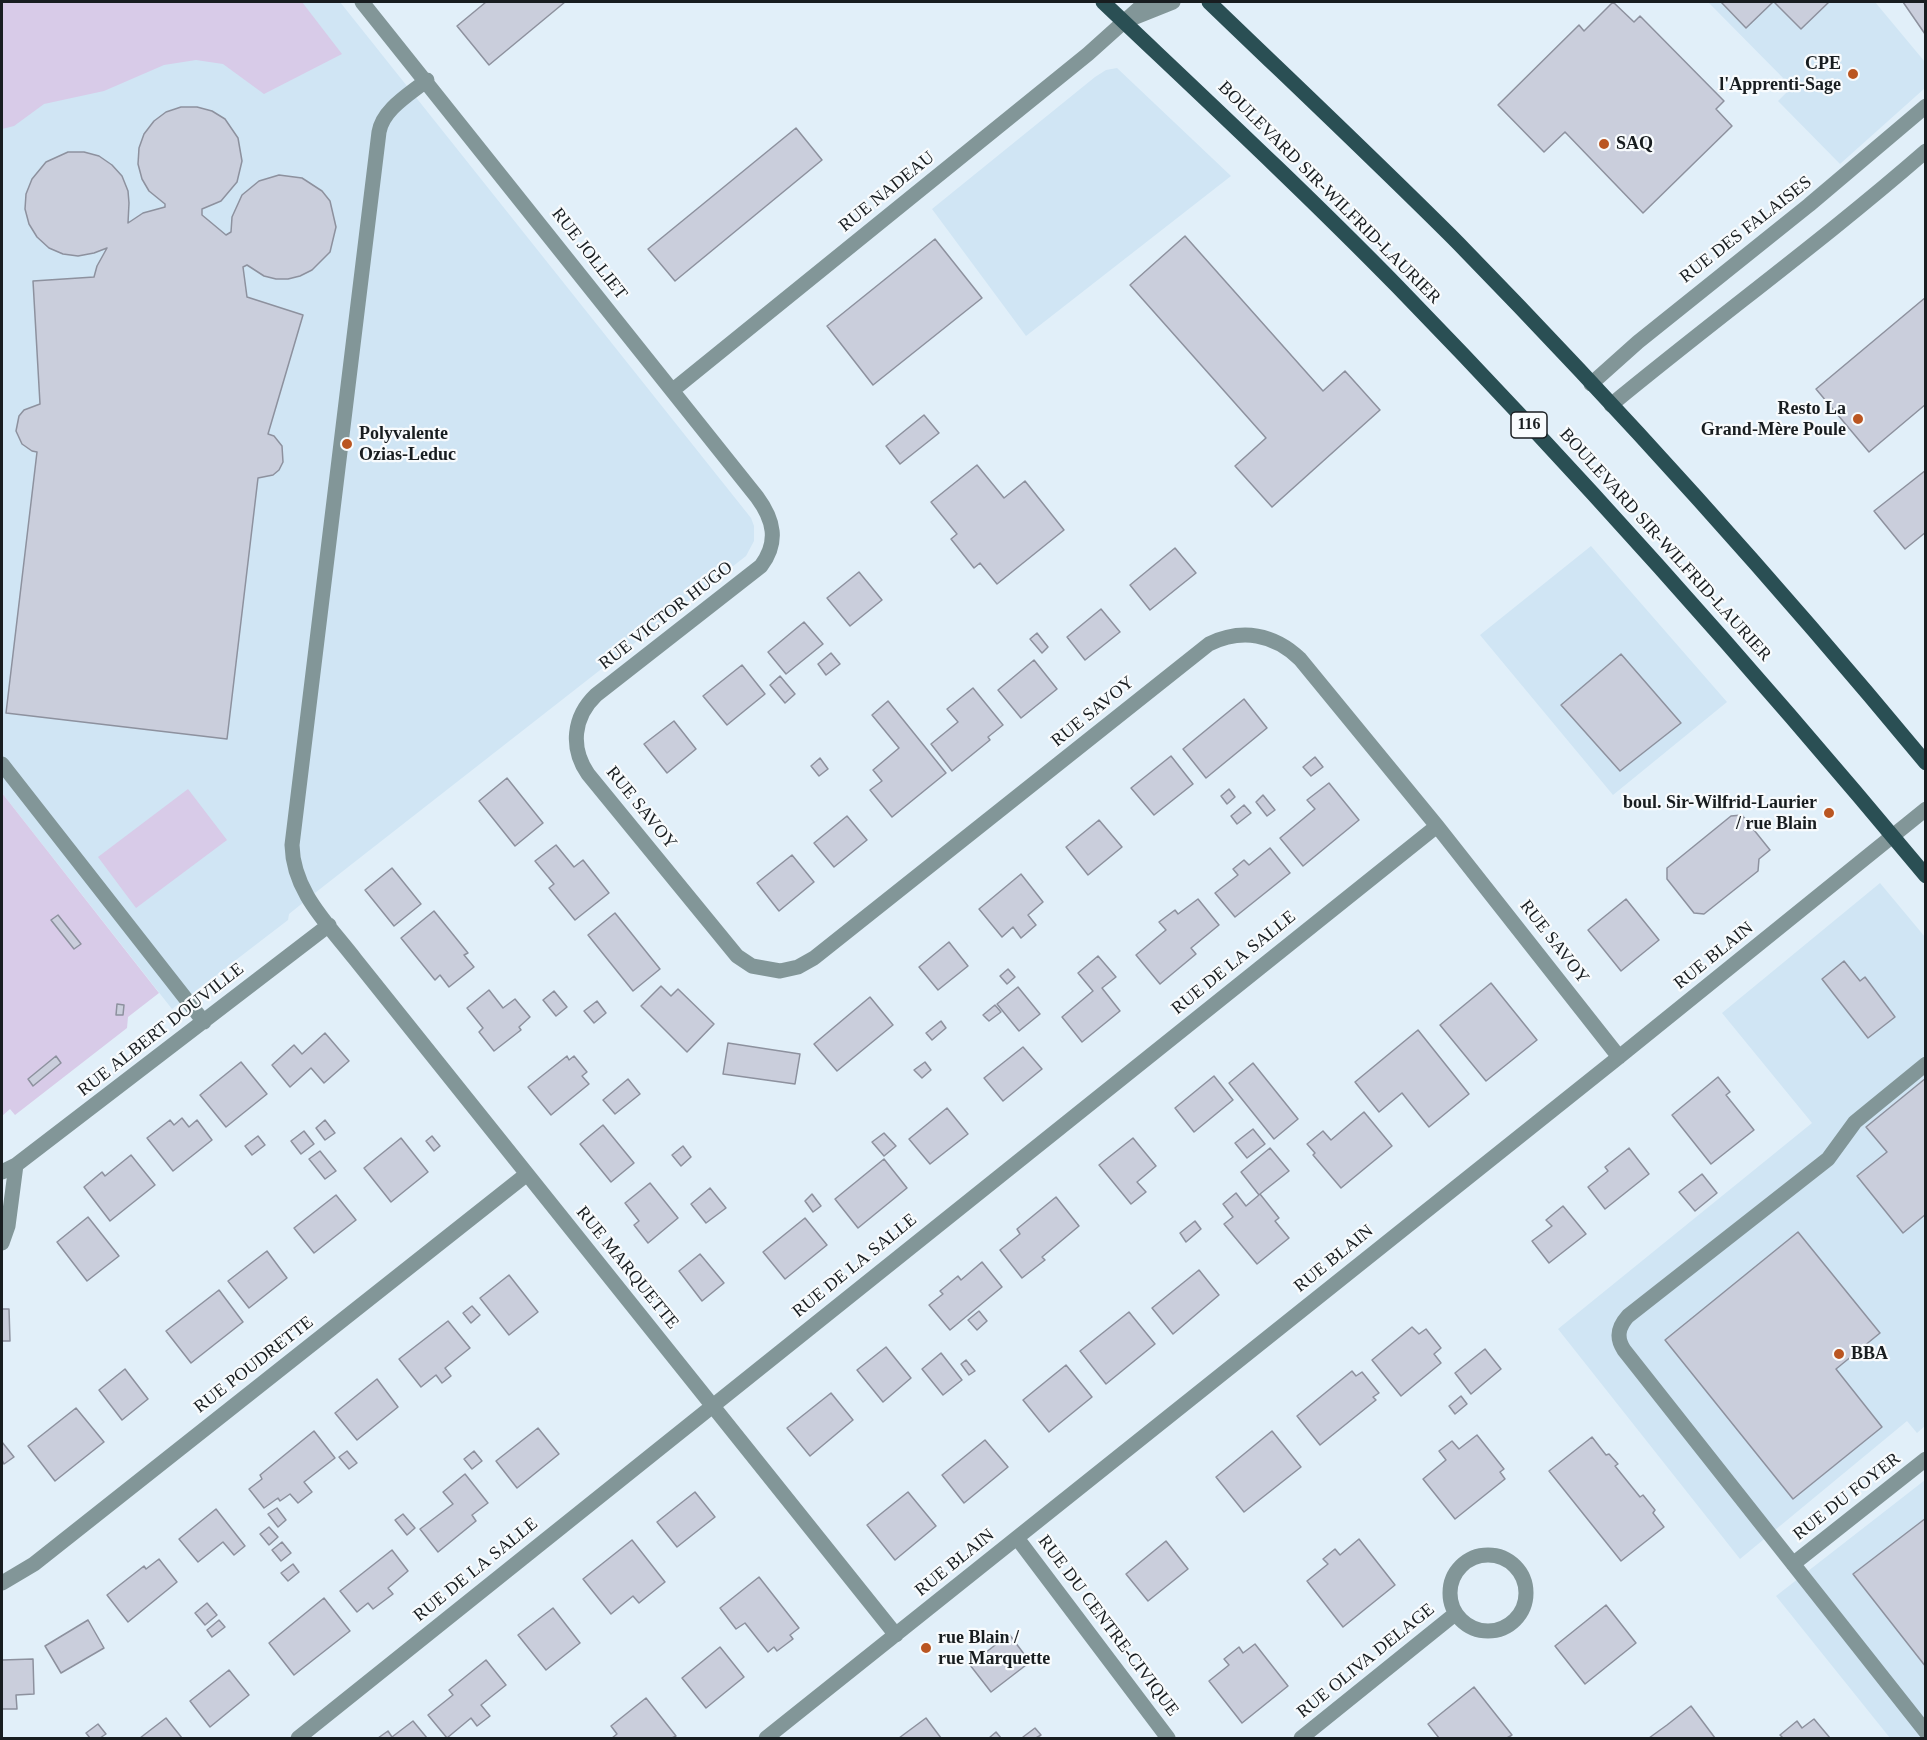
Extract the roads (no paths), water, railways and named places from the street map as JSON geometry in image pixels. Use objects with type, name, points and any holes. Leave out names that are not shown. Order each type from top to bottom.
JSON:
[{"type":"main road","name":"BOULEVARD SIR-WILFRID-LAURIER","points":[[1103,2],[1192,84],[1381,270],[1540,436],[1754,674],[1926,876]]},
{"type":"main road","points":[[1209,2],[1450,236],[1611,405],[1831,649],[1926,763]]},
{"type":"street","name":"RUE JOLLIET","points":[[362,2],[427,80],[762,503],[771,521],[774,537]]},
{"type":"street","name":"RUE NADEAU","points":[[673,390],[1070,69],[1146,2]]},
{"type":"street","name":"RUE NADEAU","points":[[1125,22],[1173,2]]},
{"type":"street","name":"RUE MARQUETTE","points":[[427,80],[388,113],[379,132],[292,845],[294,867],[306,897],[896,1635]]},
{"type":"street","name":"RUE DES FALAISES","points":[[1591,384],[1638,342],[1809,206],[1926,106]]},
{"type":"street","points":[[1611,405],[1848,217],[1926,151]]},
{"type":"street","name":"RUE VICTOR HUGO","points":[[578,724],[585,708],[596,695],[761,566],[770,553],[774,537]]},
{"type":"street","name":"RUE SAVOY","points":[[578,724],[577,750],[588,774],[730,949],[752,966],[770,971],[788,970],[814,958],[1209,644],[1228,636],[1257,635],[1276,641],[1292,652],[1437,826],[1619,1057]]},
{"type":"street","points":[[2,764],[204,1022]]},
{"type":"street","name":"RUE BLAIN","points":[[766,1738],[1926,809]]},
{"type":"street","name":"RUE DE LA SALLE","points":[[298,1738],[1437,826]]},
{"type":"street","name":"RUE ALBERT DOUVILLE","points":[[2,1172],[16,1166],[329,926]]},
{"type":"street","points":[[1926,1064],[1855,1122],[1828,1159],[1628,1316],[1619,1330],[1619,1340],[1624,1350],[1926,1732]]},
{"type":"street","points":[[2,1244],[11,1211],[16,1166]]},
{"type":"street","name":"RUE POUDRETTE","points":[[2,1583],[43,1557],[527,1174]]},
{"type":"street","name":"RUE DU FOYER","points":[[1793,1564],[1926,1459]]},
{"type":"street","name":"RUE DU CENTRE-CIVIQUE","points":[[1017,1538],[1168,1738]]},
{"type":"street","name":"RUE OLIVA DELAGE","points":[[1479,1556],[1491,1556],[1513,1565],[1521,1575],[1525,1587],[1525,1600],[1516,1617],[1501,1629],[1488,1631],[1476,1629],[1464,1623],[1455,1614],[1450,1591],[1459,1569],[1468,1561],[1479,1556]]},
{"type":"street","name":"RUE OLIVA DELAGE","points":[[1301,1738],[1455,1614]]},
{"type":"place","name":"CPE l'Apprenti-Sage","points":[[1853,74]]},
{"type":"place","name":"SAQ","points":[[1604,144]]},
{"type":"place","name":"Resto La Grand-Mère Poule","points":[[1858,419]]},
{"type":"place","name":"Polyvalente Ozias-Leduc","points":[[347,444]]},
{"type":"place","name":"boul. Sir-Wilfrid-Laurier / rue Blain","points":[[1829,813]]},
{"type":"place","name":"BBA","points":[[1839,1354]]},
{"type":"place","name":"rue Blain / rue Marquette","points":[[926,1648]]}]
